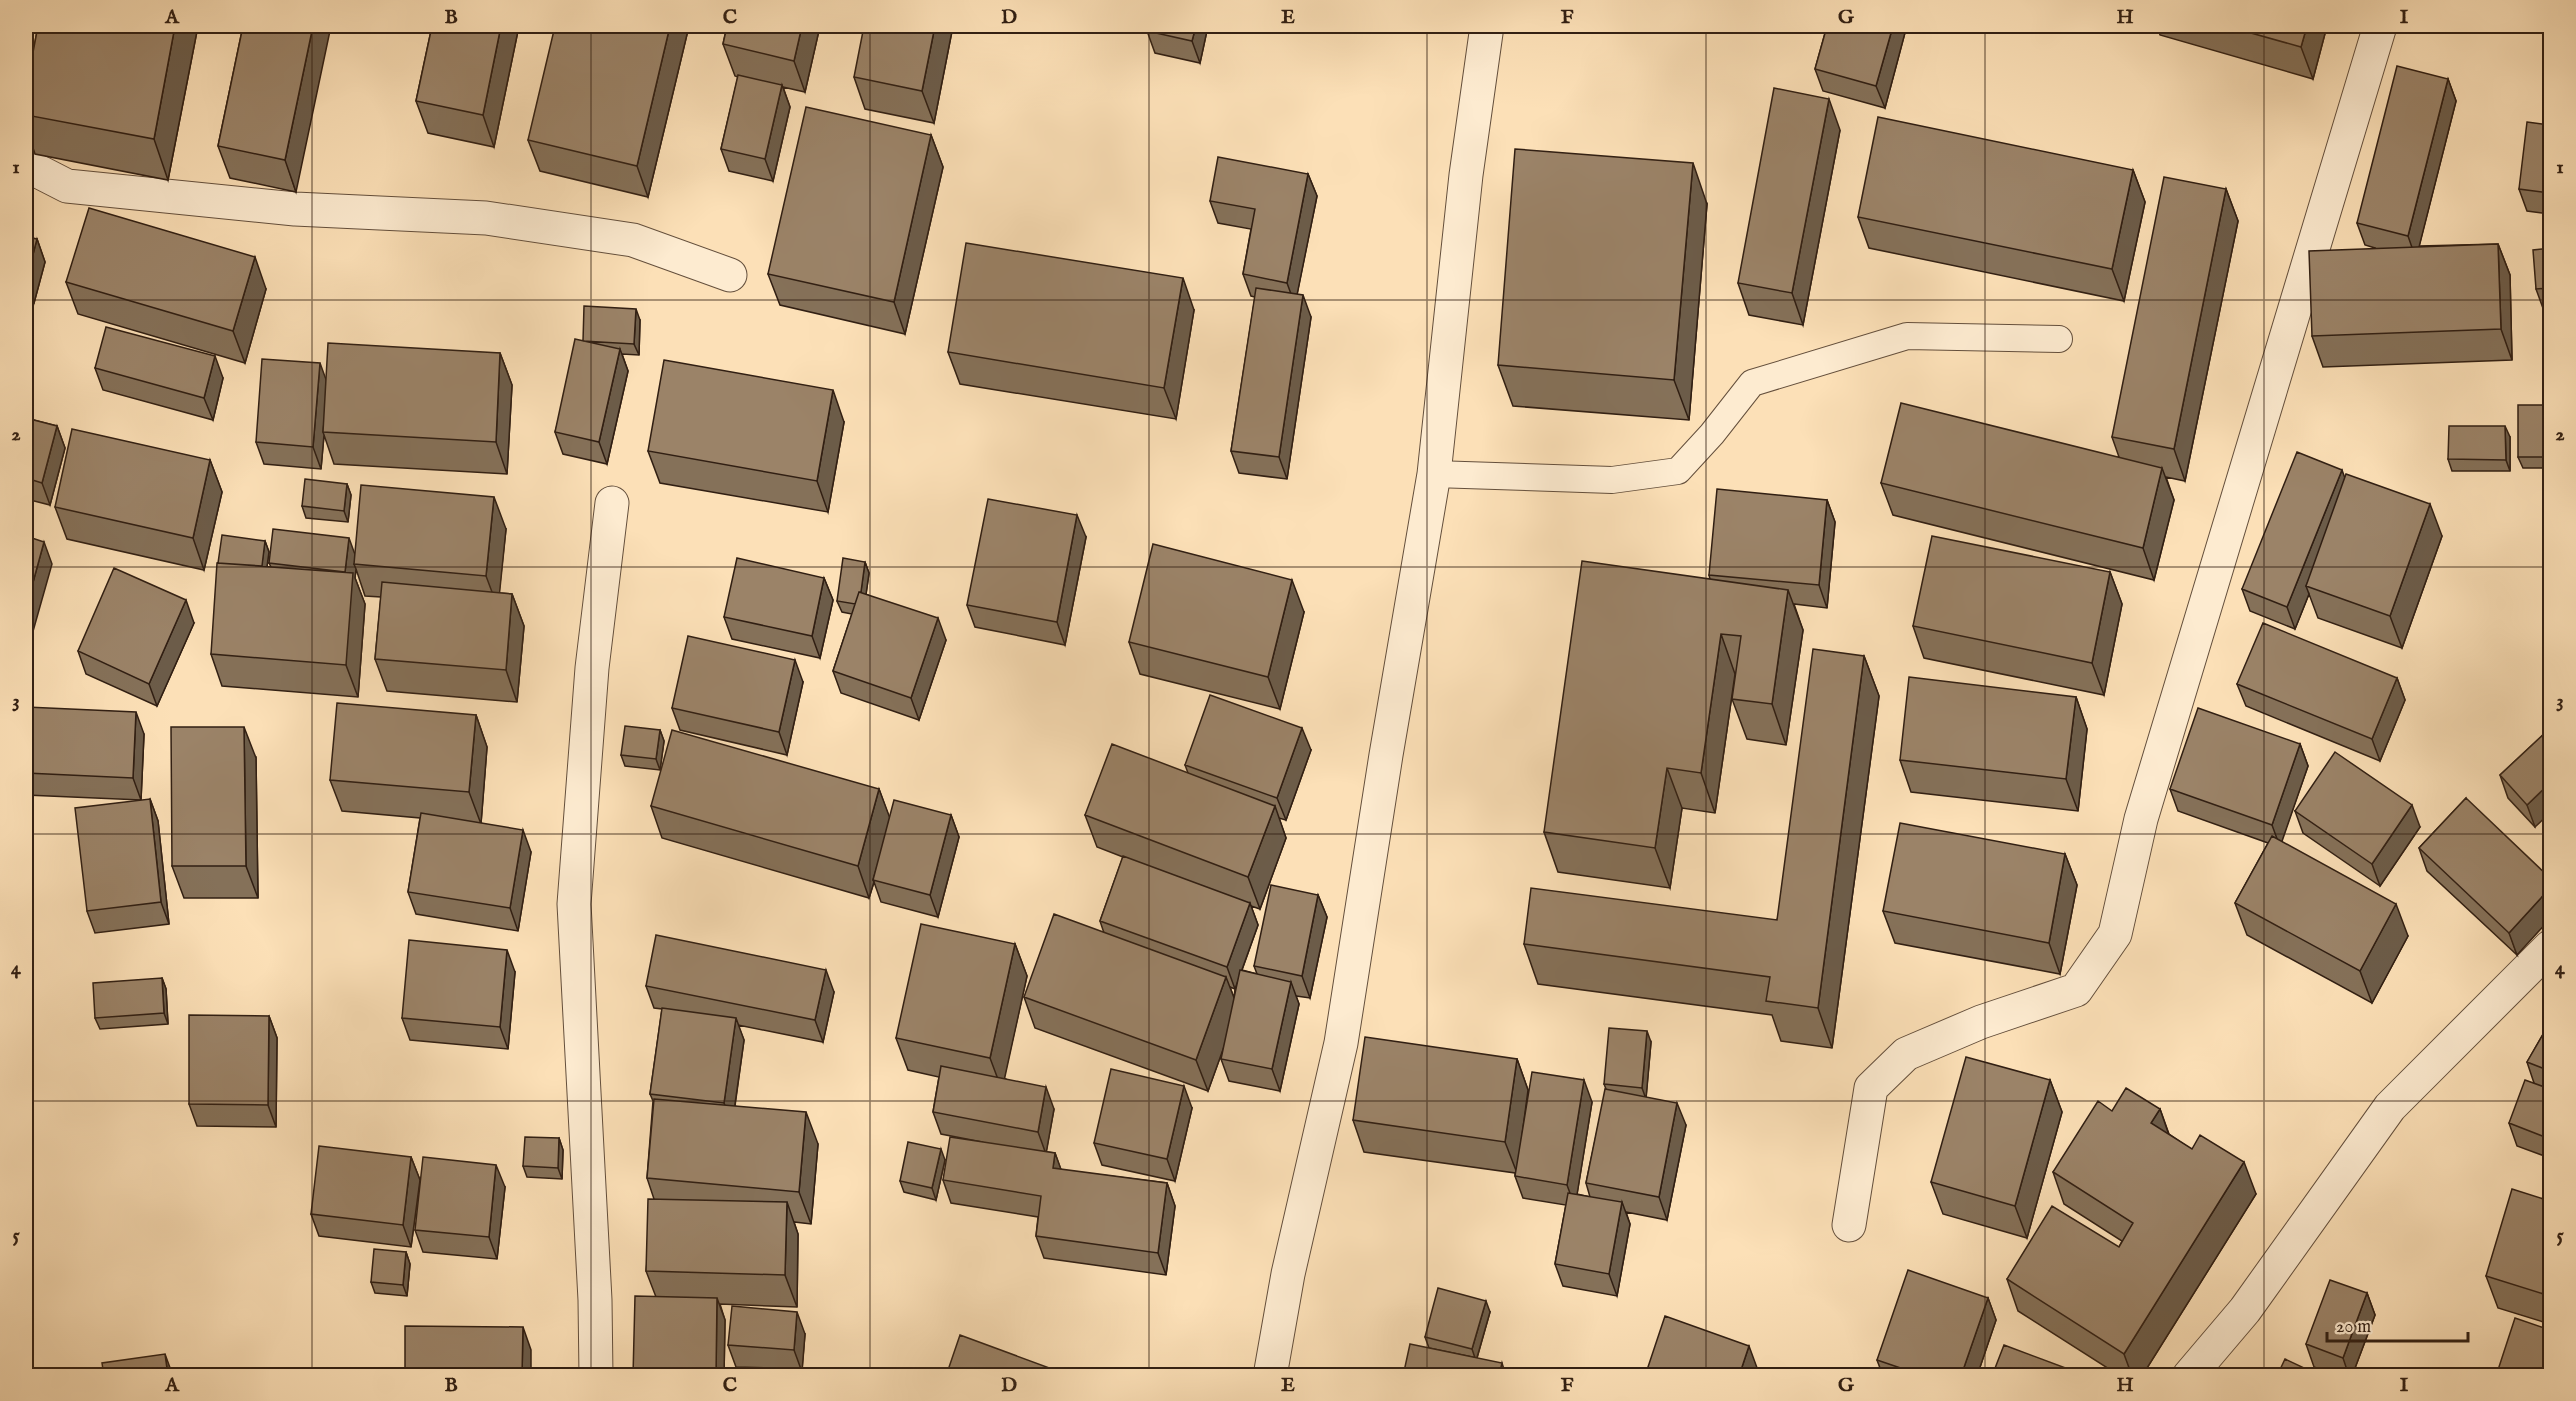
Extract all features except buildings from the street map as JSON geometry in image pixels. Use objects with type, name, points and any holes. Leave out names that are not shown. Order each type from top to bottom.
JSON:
[{"type":"street","points":[[1270,1376],[1288,1274],[1341,1043],[1386,755],[1434,474],[1466,175],[1487,26]]},
{"type":"street","points":[[1849,1225],[1871,1088],[1906,1053],[1981,1022],[2076,990],[2115,934],[2141,819],[2380,26]]},
{"type":"street","points":[[26,165],[67,186],[295,209],[486,218],[622,238],[730,275]]},
{"type":"street","points":[[596,1376],[595,1300],[574,904],[592,668],[612,503]]},
{"type":"street","points":[[2189,1376],[2245,1310],[2390,1107],[2550,947]]},
{"type":"lane","points":[[1434,474],[1612,480],[1678,471],[1752,383],[1907,336],[2059,339]]}]
